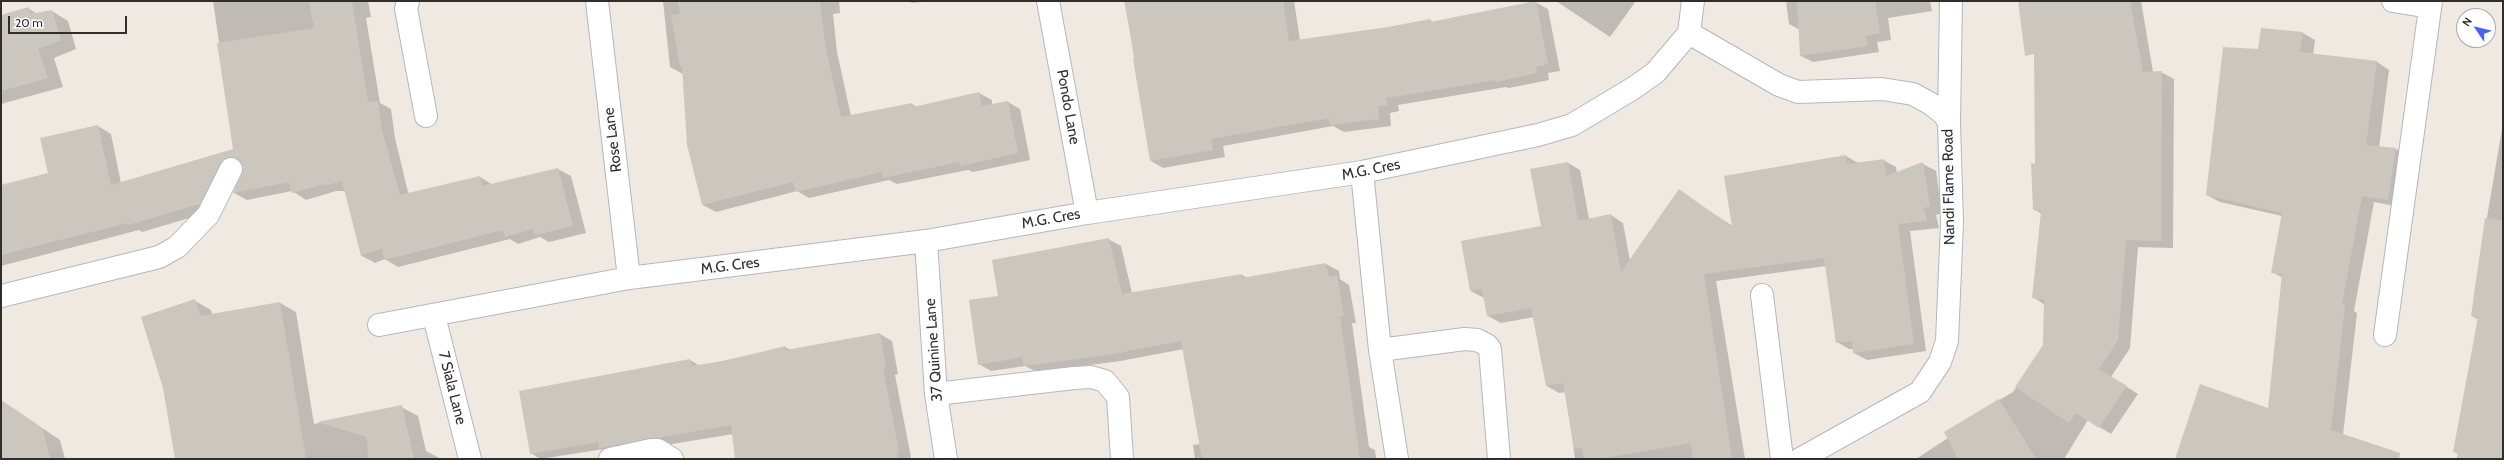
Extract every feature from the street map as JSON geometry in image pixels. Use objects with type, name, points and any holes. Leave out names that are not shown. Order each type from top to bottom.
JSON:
[{"type":"street","points":[[408,1],[406,9],[426,116]]},
{"type":"street","name":"Rose Lane","points":[[597,1],[629,278]]},
{"type":"street","name":"Pondo Lane","points":[[1048,1],[1087,213]]},
{"type":"street","points":[[1689,33],[1693,1]]},
{"type":"street","points":[[1949,123],[1951,1]]},
{"type":"street","points":[[2385,336],[2430,4],[2393,1]]},
{"type":"street","name":"M.G. Cres","points":[[379,325],[434,316],[629,278],[926,241],[1087,213],[1362,172],[1538,135],[1572,125],[1655,73],[1689,33]]},
{"type":"street","name":"Nandi Flame Road","points":[[1689,33],[1779,85],[1798,92],[1882,89],[1913,94],[1931,104],[1944,114],[1949,123],[1950,255],[1947,341],[1940,362],[1920,392],[1800,459]]},
{"type":"street","points":[[1,296],[159,257],[177,247],[208,215],[231,169]]},
{"type":"street","points":[[1362,172],[1380,350],[1397,459]]},
{"type":"street","name":"37 Quinine Lane","points":[[926,241],[936,394],[946,459]]},
{"type":"street","points":[[1762,295],[1782,459]]},
{"type":"street","name":"7 Siala Lane","points":[[434,316],[470,459]]},
{"type":"street","points":[[1380,350],[1465,339],[1477,340],[1490,349],[1499,459]]},
{"type":"street","points":[[936,394],[1074,378],[1091,377],[1104,381],[1118,397],[1122,459]]},
{"type":"street","points":[[610,459],[651,450],[658,450],[672,459]]},
{"type":"building","points":[[309,1],[352,1],[368,102],[378,101],[382,130],[400,195],[480,176],[482,186],[558,168],[573,226],[535,235],[533,229],[505,237],[503,230],[384,260],[382,248],[361,256],[342,181],[324,186],[324,184],[292,193],[289,182],[233,193],[243,169],[241,162],[231,157],[220,163],[200,204],[128,225],[127,223],[1,255],[1,185],[48,173],[40,138],[98,125],[111,185],[233,149],[217,43],[314,28]]},
{"type":"building","points":[[678,1],[820,1],[825,44],[841,117],[912,103],[913,107],[979,92],[982,106],[1008,101],[1018,153],[960,166],[959,162],[883,178],[882,172],[796,192],[793,182],[702,205],[687,145],[682,66],[680,67],[671,15],[680,14]]},
{"type":"building","points":[[1124,1],[1283,1],[1289,41],[1388,27],[1430,19],[1430,22],[1536,1],[1548,64],[1536,67],[1537,73],[1496,82],[1495,80],[1386,98],[1387,105],[1378,106],[1379,119],[1330,125],[1329,118],[1211,139],[1213,150],[1150,161],[1133,59],[1135,59]]},
{"type":"building","points":[[1797,1],[1875,1],[1880,33],[1866,36],[1868,46],[1800,56]]},
{"type":"building","points":[[2018,1],[2130,1],[2143,72],[2162,71],[2161,241],[2126,240],[2118,340],[2099,369],[2127,386],[2099,428],[2076,413],[2069,423],[2015,387],[2043,345],[2044,300],[2032,298],[2041,211],[2033,210],[2031,163],[2035,164],[2034,54],[2025,56]]},
{"type":"building","points":[[28,7],[30,14],[52,10],[61,40],[38,49],[48,78],[1,91],[1,15]]},
{"type":"building","points":[[2261,28],[2303,32],[2300,52],[2377,61],[2366,145],[2396,148],[2388,200],[2362,196],[2342,304],[2345,305],[2331,430],[2400,453],[2399,459],[2175,459],[2200,384],[2268,408],[2282,274],[2271,273],[2282,213],[2206,195],[2223,47],[2258,49]]},
{"type":"building","points":[[1846,155],[1847,164],[1884,159],[1886,176],[1923,162],[1930,206],[1924,208],[1927,221],[1898,224],[1914,344],[1853,353],[1852,341],[1836,343],[1824,258],[1704,274],[1732,459],[1693,459],[1691,443],[1598,459],[1584,459],[1582,448],[1574,449],[1563,383],[1546,386],[1531,308],[1487,316],[1482,289],[1470,291],[1461,241],[1541,226],[1530,169],[1568,162],[1578,221],[1611,214],[1621,272],[1679,189],[1732,227],[1724,176]]},
{"type":"building","points":[[2485,218],[2503,220],[2503,459],[2457,459],[2458,453],[2453,452],[2478,317],[2471,316]]},
{"type":"building","points":[[1109,238],[1122,294],[1242,274],[1242,278],[1326,263],[1329,277],[1337,276],[1344,316],[1340,316],[1360,459],[1202,459],[1181,341],[1107,355],[1024,366],[1022,357],[978,365],[969,300],[998,296],[992,260]]},
{"type":"building","points":[[195,299],[200,316],[280,302],[306,459],[175,459],[163,388],[141,317]]},
{"type":"building","points":[[880,333],[886,368],[883,368],[899,451],[897,451],[898,459],[735,459],[731,425],[599,448],[598,442],[530,454],[519,391],[690,359],[691,366],[725,361],[785,346],[786,350]]},
{"type":"building","points":[[1999,399],[2036,459],[1958,459],[1944,432]]},
{"type":"building","points":[[1,400],[43,429],[50,459],[1,459]]},
{"type":"building","points":[[402,405],[414,459],[368,459],[367,437],[317,422]]}]
